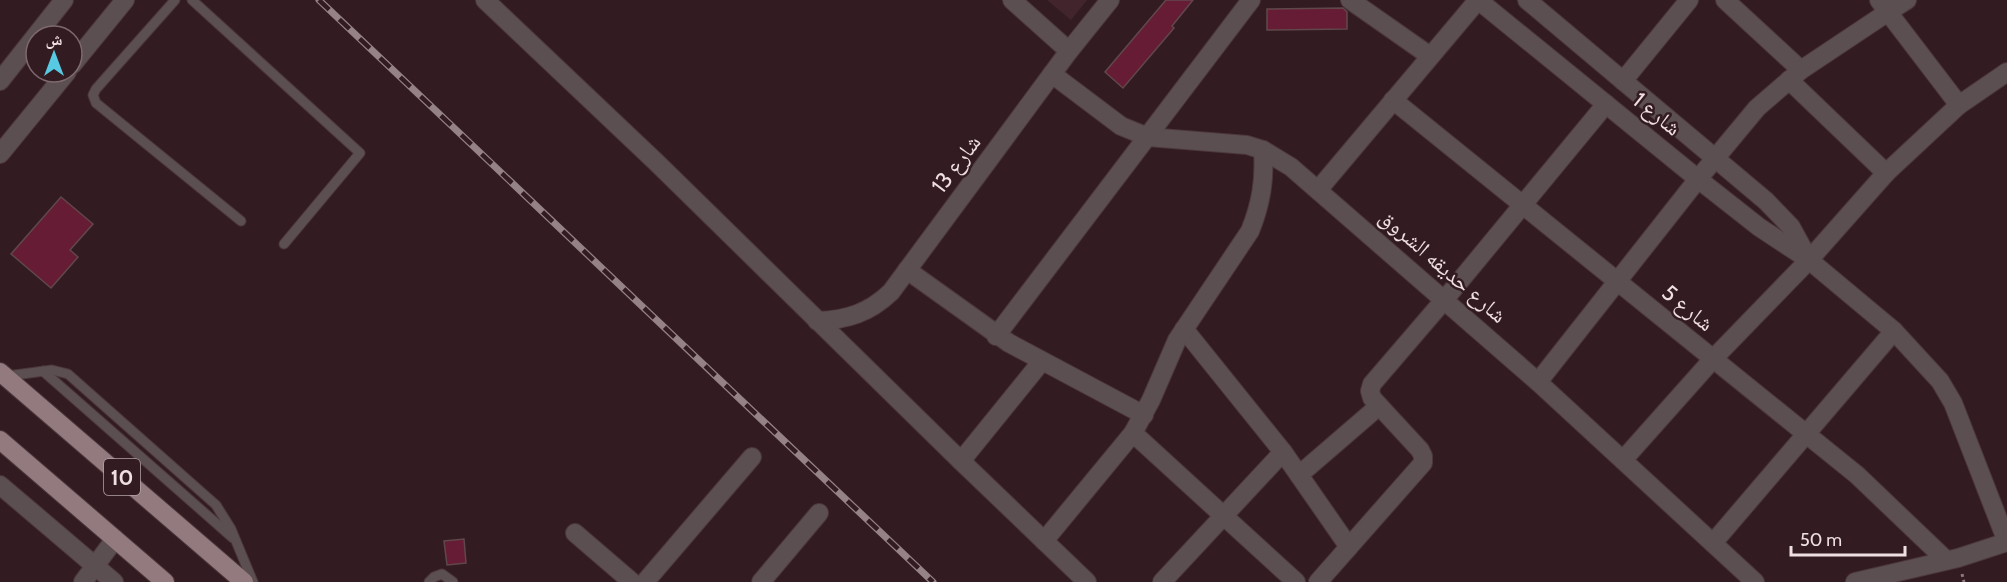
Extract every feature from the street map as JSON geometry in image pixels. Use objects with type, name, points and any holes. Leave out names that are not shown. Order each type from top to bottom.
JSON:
[{"type":"main road","name":"10","points":[[2,374],[244,582]]},
{"type":"main road","name":"10","points":[[0,440],[165,582]]},
{"type":"street","points":[[0,81],[64,0]]},
{"type":"street","points":[[84,51],[125,0]]},
{"type":"street","points":[[485,0],[656,162],[1087,582]]},
{"type":"street","points":[[1012,0],[1069,51]]},
{"type":"street","name":"شارع 13","points":[[817,321],[850,318],[866,312],[879,304],[891,292],[1069,51],[1110,0]]},
{"type":"street","points":[[996,336],[1251,0]]},
{"type":"street","points":[[1350,0],[1430,56]]},
{"type":"street","points":[[1318,190],[1478,0]]},
{"type":"street","name":"شارع 1","points":[[1478,0],[1698,179],[1759,227],[1809,260],[1894,331],[1940,381],[1953,403],[2007,542]]},
{"type":"street","name":"شارع 1","points":[[1527,0],[1548,7],[1623,81],[1766,201],[1791,227],[1809,260]]},
{"type":"street","points":[[1623,81],[1689,0]]},
{"type":"street","points":[[1725,0],[1886,174]]},
{"type":"street","points":[[1538,382],[1757,108],[1795,75],[1884,6],[1907,0]]},
{"type":"street","points":[[1884,6],[1959,105]]},
{"type":"street","points":[[1623,460],[1713,358],[1809,260],[1886,174],[1959,105],[2007,72]]},
{"type":"street","name":"شارع حديقه الشروق","points":[[1052,75],[1121,126],[1148,137],[1247,145],[1263,150],[1291,167],[1538,382],[1755,582]]},
{"type":"street","points":[[0,154],[57,84]]},
{"type":"street","name":"شارع 5","points":[[1394,100],[1857,475],[1946,560]]},
{"type":"street","points":[[1318,582],[1423,463],[1420,450],[1379,406],[1370,391],[1372,384],[1606,104]]},
{"type":"street","points":[[1044,541],[1133,433],[1144,415],[1177,340],[1250,231],[1263,192],[1263,150]]},
{"type":"street","points":[[907,270],[996,336],[1144,415]]},
{"type":"street","points":[[1184,329],[1284,452],[1349,547]]},
{"type":"street","points":[[1713,543],[1894,331]]},
{"type":"street","points":[[961,461],[1042,361]]},
{"type":"street","points":[[1299,475],[1379,406]]},
{"type":"street","points":[[1133,433],[1296,582]]},
{"type":"street","points":[[1162,582],[1284,452]]},
{"type":"street","points":[[645,582],[752,457]]},
{"type":"street","points":[[0,485],[114,582]]},
{"type":"street","points":[[761,582],[819,513]]},
{"type":"street","points":[[575,533],[632,582]]},
{"type":"street","points":[[83,582],[115,539]]},
{"type":"street","points":[[1855,582],[1946,560],[2007,542]]},
{"type":"lane","points":[[175,0],[93,95],[96,103],[241,221]]},
{"type":"lane","points":[[192,0],[360,153],[284,244]]},
{"type":"lane","points":[[43,371],[235,539]]},
{"type":"lane","points":[[2,374],[43,371],[61,371],[68,374],[216,505],[224,516],[253,582]]},
{"type":"lane","points":[[429,582],[434,576],[442,574],[453,582]]},
{"type":"shaded area","points":[[1047,0],[1087,0],[1071,20]]},
{"type":"building","points":[[1166,0],[1193,0],[1172,26],[1174,28],[1123,88],[1105,72]]},
{"type":"building","points":[[1343,8],[1347,12],[1347,29],[1267,30],[1267,9]]},
{"type":"building","points":[[61,197],[93,224],[70,250],[78,257],[51,288],[11,254]]},
{"type":"building","points":[[464,539],[466,563],[447,565],[444,541]]},
{"type":"railway","points":[[319,0],[933,582]]}]
